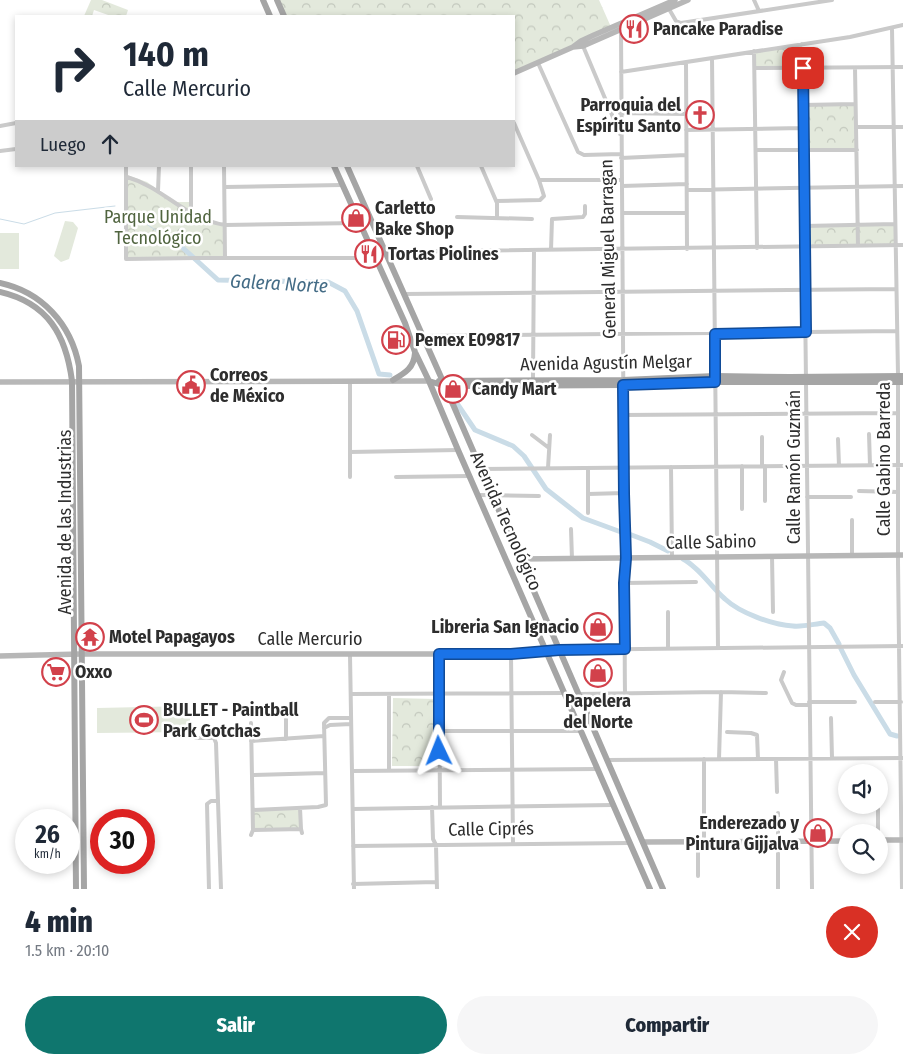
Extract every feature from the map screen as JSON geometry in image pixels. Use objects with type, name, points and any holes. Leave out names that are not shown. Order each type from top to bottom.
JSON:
[{"type":"main road","points":[[263,0],[270,15]]},
{"type":"main road","points":[[276,0],[284,15]]},
{"type":"main road","points":[[582,44],[675,0]]},
{"type":"main road","points":[[515,73],[573,47],[621,30],[688,0]]},
{"type":"main road","name":"Avenida Tecnológico","points":[[334,167],[405,323],[415,352],[650,889]]},
{"type":"main road","name":"Avenida Tecnológico","points":[[348,167],[663,889]]},
{"type":"main road","name":"Avenida de las Industrias","points":[[0,283],[33,296],[56,315],[72,341],[77,358],[80,381],[77,504],[78,654],[75,809]]},
{"type":"main road","name":"Avenida de las Industrias","points":[[0,292],[19,298],[34,307],[53,325],[65,346],[72,381],[77,504]]},
{"type":"main road","points":[[393,380],[409,369],[415,352]]},
{"type":"main road","name":"Avenida Agustín Melgar","points":[[444,383],[533,379],[623,383]]},
{"type":"main road","name":"Avenida Agustín Melgar","points":[[0,382],[393,380],[429,381],[457,386],[623,383],[715,379],[900,379]]},
{"type":"main road","points":[[450,398],[457,386]]},
{"type":"main road","name":"Calle Sabino","points":[[520,559],[901,556]]},
{"type":"main road","name":"Calle Mercurio","points":[[0,656],[78,654],[511,654],[559,650]]},
{"type":"main road","name":"Avenida de las Industrias","points":[[78,654],[84,889]]},
{"type":"main road","points":[[888,840],[903,840]]},
{"type":"main road","points":[[643,842],[838,841]]},
{"type":"main road","name":"Avenida de las Industrias","points":[[76,874],[76,889]]},
{"type":"street","points":[[754,0],[759,11]]},
{"type":"street","points":[[669,9],[679,23],[832,0]]},
{"type":"street","points":[[620,72],[802,44],[903,25]]},
{"type":"street","name":"Calle Gabino Barreda","points":[[892,28],[896,289],[900,379],[898,413],[901,465],[898,492],[901,556],[902,889]]},
{"type":"street","name":"General Miguel Barragan","points":[[621,30],[620,136],[626,558],[624,583],[625,693]]},
{"type":"street","points":[[582,44],[620,136]]},
{"type":"street","name":"Calle Ramón Guzmán","points":[[802,44],[812,889]]},
{"type":"street","points":[[754,51],[757,248]]},
{"type":"street","points":[[712,58],[718,648]]},
{"type":"street","points":[[538,62],[578,152],[584,155],[686,155]]},
{"type":"street","points":[[686,62],[687,249]]},
{"type":"street","points":[[754,68],[903,67]]},
{"type":"street","points":[[855,68],[858,246]]},
{"type":"street","points":[[803,104],[855,104]]},
{"type":"street","points":[[620,113],[686,114]]},
{"type":"street","points":[[0,126],[15,123]]},
{"type":"street","points":[[496,201],[540,200],[543,198],[544,193],[539,180],[515,125]]},
{"type":"street","points":[[856,128],[903,127]]},
{"type":"street","points":[[686,130],[803,128]]},
{"type":"street","points":[[0,152],[15,149]]},
{"type":"street","points":[[756,150],[857,150]]},
{"type":"street","points":[[126,167],[126,260],[180,258],[375,258]]},
{"type":"street","points":[[158,191],[159,167]]},
{"type":"street","points":[[191,214],[192,167]]},
{"type":"street","points":[[224,167],[225,258]]},
{"type":"street","points":[[417,167],[431,198]]},
{"type":"street","points":[[481,167],[496,201],[497,218]]},
{"type":"street","points":[[127,177],[144,182],[191,214],[213,223],[225,225],[359,223]]},
{"type":"street","points":[[539,180],[622,180]]},
{"type":"street","points":[[622,186],[686,184]]},
{"type":"street","points":[[224,187],[342,185]]},
{"type":"street","points":[[687,190],[903,186]]},
{"type":"street","points":[[551,250],[552,219],[583,217],[585,206]]},
{"type":"street","points":[[622,213],[687,213]]},
{"type":"street","points":[[458,217],[532,218]]},
{"type":"street","points":[[805,226],[895,224]]},
{"type":"street","points":[[384,252],[903,246]]},
{"type":"street","points":[[533,379],[534,250]]},
{"type":"street","points":[[404,294],[896,289]]},
{"type":"street","points":[[422,336],[897,331]]},
{"type":"street","points":[[350,381],[350,477]]},
{"type":"street","points":[[623,415],[898,413]]},
{"type":"street","points":[[869,434],[870,465]]},
{"type":"street","points":[[532,435],[549,448]]},
{"type":"street","points":[[548,468],[550,435]]},
{"type":"street","points":[[762,437],[765,501]]},
{"type":"street","points":[[838,438],[839,466]]},
{"type":"street","points":[[350,452],[458,450]]},
{"type":"street","points":[[480,469],[901,465]]},
{"type":"street","points":[[742,466],[742,508]]},
{"type":"street","points":[[671,467],[672,557]]},
{"type":"street","points":[[588,468],[588,512]]},
{"type":"street","points":[[396,477],[470,476]]},
{"type":"street","points":[[859,491],[898,492]]},
{"type":"street","points":[[588,494],[624,494]]},
{"type":"street","points":[[479,495],[539,496]]},
{"type":"street","points":[[807,497],[851,497]]},
{"type":"street","points":[[852,520],[852,556]]},
{"type":"street","points":[[571,529],[572,559]]},
{"type":"street","points":[[772,556],[773,612]]},
{"type":"street","points":[[624,583],[696,582]]},
{"type":"street","points":[[668,612],[668,649]]},
{"type":"street","points":[[559,650],[901,646]]},
{"type":"street","points":[[439,654],[440,807]]},
{"type":"street","points":[[511,654],[513,693],[513,844]]},
{"type":"street","points":[[350,655],[354,889]]},
{"type":"street","points":[[784,672],[781,680],[792,703],[796,705],[854,702]]},
{"type":"street","points":[[719,759],[720,692]]},
{"type":"street","points":[[578,694],[720,692],[766,694]]},
{"type":"street","points":[[351,694],[565,693]]},
{"type":"street","points":[[389,694],[389,771]]},
{"type":"street","points":[[875,702],[902,702]]},
{"type":"street","points":[[286,715],[286,739]]},
{"type":"street","points":[[253,810],[326,806],[324,723],[326,719],[351,718]]},
{"type":"street","points":[[831,718],[832,758]]},
{"type":"street","points":[[251,723],[252,834]]},
{"type":"street","points":[[324,728],[330,725],[351,724]]},
{"type":"street","points":[[439,731],[581,731]]},
{"type":"street","points":[[727,732],[757,735],[758,759]]},
{"type":"street","points":[[251,741],[324,736]]},
{"type":"street","points":[[196,738],[208,737],[216,740],[221,889]]},
{"type":"street","points":[[607,760],[902,758]]},
{"type":"street","points":[[698,876],[704,759]]},
{"type":"street","points":[[776,759],[777,792]]},
{"type":"street","points":[[352,771],[597,768]]},
{"type":"street","points":[[252,775],[325,773]]},
{"type":"street","points":[[209,889],[207,804],[211,801],[218,801]]},
{"type":"street","points":[[353,809],[613,805]]},
{"type":"street","points":[[432,807],[433,838],[436,845],[437,889]]},
{"type":"street","points":[[253,830],[302,831],[300,808]]},
{"type":"street","points":[[778,813],[778,889]]},
{"type":"street","name":"Calle Ciprés","points":[[353,846],[629,843]]},
{"type":"street","points":[[209,849],[220,849]]},
{"type":"street","points":[[354,884],[436,882]]},
{"type":"green space","points":[[91,0],[102,0],[128,10],[126,15],[108,15],[94,10],[92,15],[84,15]]},
{"type":"green space","points":[[276,0],[599,0],[611,27],[515,73],[515,15],[283,15]]},
{"type":"green space","points":[[802,44],[803,68],[755,68],[754,51]]},
{"type":"green space","points":[[855,104],[857,150],[804,150],[803,105]]},
{"type":"green space","name":"Parque Unidad Tecnológico","points":[[127,175],[147,182],[178,204],[178,202],[191,202],[191,212],[204,219],[225,225],[224,256],[126,259]]},
{"type":"green space","points":[[65,221],[73,222],[78,228],[69,259],[61,262],[54,256]]},
{"type":"green space","points":[[895,224],[896,246],[805,248],[805,226]]},
{"type":"green space","points":[[0,233],[19,233],[19,269],[0,269]]},
{"type":"green space","points":[[393,698],[436,699],[436,766],[392,766]]},
{"type":"green space","name":"BULLET - Paintball Park Gotchas","points":[[190,706],[190,732],[97,733],[97,708]]},
{"type":"green space","points":[[300,808],[301,829],[253,830],[253,810]]},
{"type":"waterway","points":[[0,219],[24,224],[55,213],[115,206]]},
{"type":"waterway","points":[[137,218],[183,248]]},
{"type":"waterway","name":"Galera Norte","points":[[183,248],[218,280],[328,282],[345,291],[357,311],[379,374],[390,375]]},
{"type":"waterway","name":"Galera Norte","points":[[454,399],[475,430],[513,446],[524,456],[546,489],[583,518],[621,532]]},
{"type":"waterway","name":"Galera Norte","points":[[629,534],[668,551]]},
{"type":"waterway","name":"Galera Norte","points":[[683,559],[695,567],[725,599],[739,609],[757,617],[785,625],[801,626],[824,623],[830,628],[839,644]]},
{"type":"waterway","name":"Galera Norte","points":[[841,649],[854,675],[890,734],[897,736]]},
{"type":"place","name":"Pancake Paradise","points":[[634,29]]},
{"type":"place","name":"Parroquia del Espíritu Santo","points":[[700,115]]},
{"type":"place","name":"Carletto Bake Shop","points":[[356,218]]},
{"type":"place","name":"Tortas Piolines","points":[[369,254]]},
{"type":"place","name":"Pemex E09817","points":[[396,340]]},
{"type":"place","name":"Correos de México","points":[[191,385]]},
{"type":"place","name":"Candy Mart","points":[[453,389]]},
{"type":"place","name":"Libreria San Ignacio","points":[[598,627]]},
{"type":"place","name":"Motel Papagayos","points":[[90,637]]},
{"type":"place","name":"Oxxo","points":[[56,672]]},
{"type":"place","name":"Papelera del Norte","points":[[598,673]]},
{"type":"place","name":"BULLET - Paintball Park Gotchas","points":[[144,720]]},
{"type":"place","name":"Enderezado y Pintura Gijjalva","points":[[818,833]]},
{"type":"route","points":[[439,751],[439,654],[511,654],[559,650],[625,649],[624,583],[626,558],[623,385],[715,382],[715,334],[806,332],[803,68]]}]
